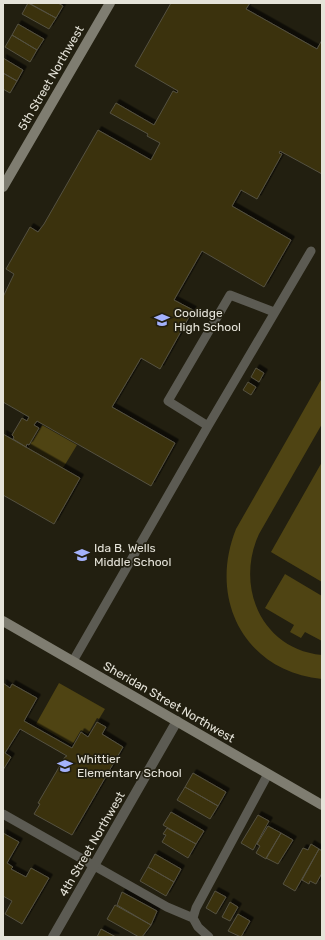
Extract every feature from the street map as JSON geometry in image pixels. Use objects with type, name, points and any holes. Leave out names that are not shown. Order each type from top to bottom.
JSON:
[{"type":"street","name":"5th Street Northwest","points":[[3,187],[110,3]]},
{"type":"street","name":"Sheridan Street Northwest","points":[[3,621],[322,805]]},
{"type":"street","name":"4th Street Northwest","points":[[53,937],[177,721]]},
{"type":"lane","points":[[73,661],[274,312],[311,252]]},
{"type":"lane","points":[[208,426],[168,402],[230,295],[274,312]]},
{"type":"lane","points":[[193,918],[196,908],[268,774]]},
{"type":"lane","points":[[3,814],[167,907],[193,918],[198,927],[209,937]]},
{"type":"shaded area","points":[[322,378],[322,424],[259,534],[252,554],[250,574],[252,594],[259,612],[269,628],[283,641],[301,650],[322,655],[322,679],[295,673],[272,662],[253,646],[239,627],[230,605],[227,581],[228,555],[236,529]]},
{"type":"shaded area","points":[[42,425],[77,445],[63,468],[28,448]]},
{"type":"shaded area","points":[[322,462],[322,582],[271,552]]},
{"type":"shaded area","points":[[285,574],[322,596],[322,641],[305,632],[301,638],[290,632],[294,625],[265,608]]},
{"type":"shaded area","points":[[59,683],[105,709],[99,719],[97,718],[88,734],[81,730],[72,745],[36,724]]},
{"type":"building","points":[[28,3],[56,18],[49,29],[22,14]]},
{"type":"building","points":[[29,3],[58,3],[63,6],[56,18]]},
{"type":"building","points":[[171,3],[250,3],[246,9],[317,49],[322,40],[322,174],[280,151],[279,153],[282,154],[257,199],[241,190],[232,206],[291,240],[264,287],[202,251],[174,300],[193,310],[160,369],[141,358],[112,407],[175,443],[151,486],[37,421],[34,425],[39,428],[29,445],[27,444],[26,447],[13,439],[14,437],[12,435],[22,418],[27,421],[29,417],[3,402],[3,297],[14,274],[6,269],[30,227],[38,232],[44,224],[98,130],[151,160],[160,143],[147,136],[148,134],[110,113],[116,103],[154,125],[173,91],[177,93],[178,91],[135,66]]},
{"type":"building","points":[[18,24],[44,39],[37,50],[12,35]]},
{"type":"building","points":[[12,35],[37,50],[30,62],[5,47]]},
{"type":"building","points":[[3,58],[23,70],[17,81],[3,73]]},
{"type":"building","points":[[3,73],[17,81],[10,93],[3,89]]},
{"type":"building","points":[[256,368],[264,373],[259,382],[251,377]]},
{"type":"building","points":[[248,382],[256,387],[251,395],[243,390]]},
{"type":"building","points":[[3,434],[80,478],[54,524],[3,495]]},
{"type":"building","points":[[3,683],[10,688],[12,684],[37,698],[24,721],[72,748],[81,732],[88,737],[97,722],[106,727],[102,734],[123,747],[72,835],[34,814],[40,804],[38,803],[67,756],[20,729],[5,753],[11,757],[3,770]]},
{"type":"building","points":[[193,773],[226,792],[218,806],[185,787]]},
{"type":"building","points":[[185,787],[218,806],[210,819],[177,800]]},
{"type":"building","points":[[171,812],[204,831],[196,844],[163,825]]},
{"type":"building","points":[[258,815],[269,821],[253,850],[241,843]]},
{"type":"building","points":[[268,826],[281,833],[266,859],[256,853],[260,846],[257,844]]},
{"type":"building","points":[[167,828],[196,844],[188,858],[162,842],[166,835],[163,834]]},
{"type":"building","points":[[3,833],[19,842],[7,863],[13,867],[11,869],[26,877],[31,868],[49,878],[22,924],[5,914],[12,901],[3,896]]},
{"type":"building","points":[[281,833],[293,840],[278,864],[266,858]]},
{"type":"building","points":[[311,844],[319,849],[295,891],[283,884],[303,848],[308,850]]},
{"type":"building","points":[[319,849],[322,851],[322,873],[316,884],[310,881],[309,884],[302,880]]},
{"type":"building","points":[[155,854],[181,869],[174,882],[148,867]]},
{"type":"building","points":[[148,867],[174,882],[166,896],[140,881]]},
{"type":"building","points":[[215,891],[226,897],[216,914],[206,908]]},
{"type":"building","points":[[122,892],[157,911],[151,925],[117,905]]},
{"type":"building","points":[[230,902],[238,907],[230,921],[222,917]]},
{"type":"building","points":[[115,905],[151,925],[142,937],[139,937],[107,919]]},
{"type":"building","points":[[238,914],[250,921],[241,937],[228,931]]},
{"type":"building","points":[[101,929],[116,937],[97,937]]},
{"type":"place","name":"Coolidge High School","points":[[162,320]]},
{"type":"place","name":"Ida B. Wells Middle School","points":[[82,555]]},
{"type":"place","name":"Whittier Elementary School","points":[[65,766]]}]
